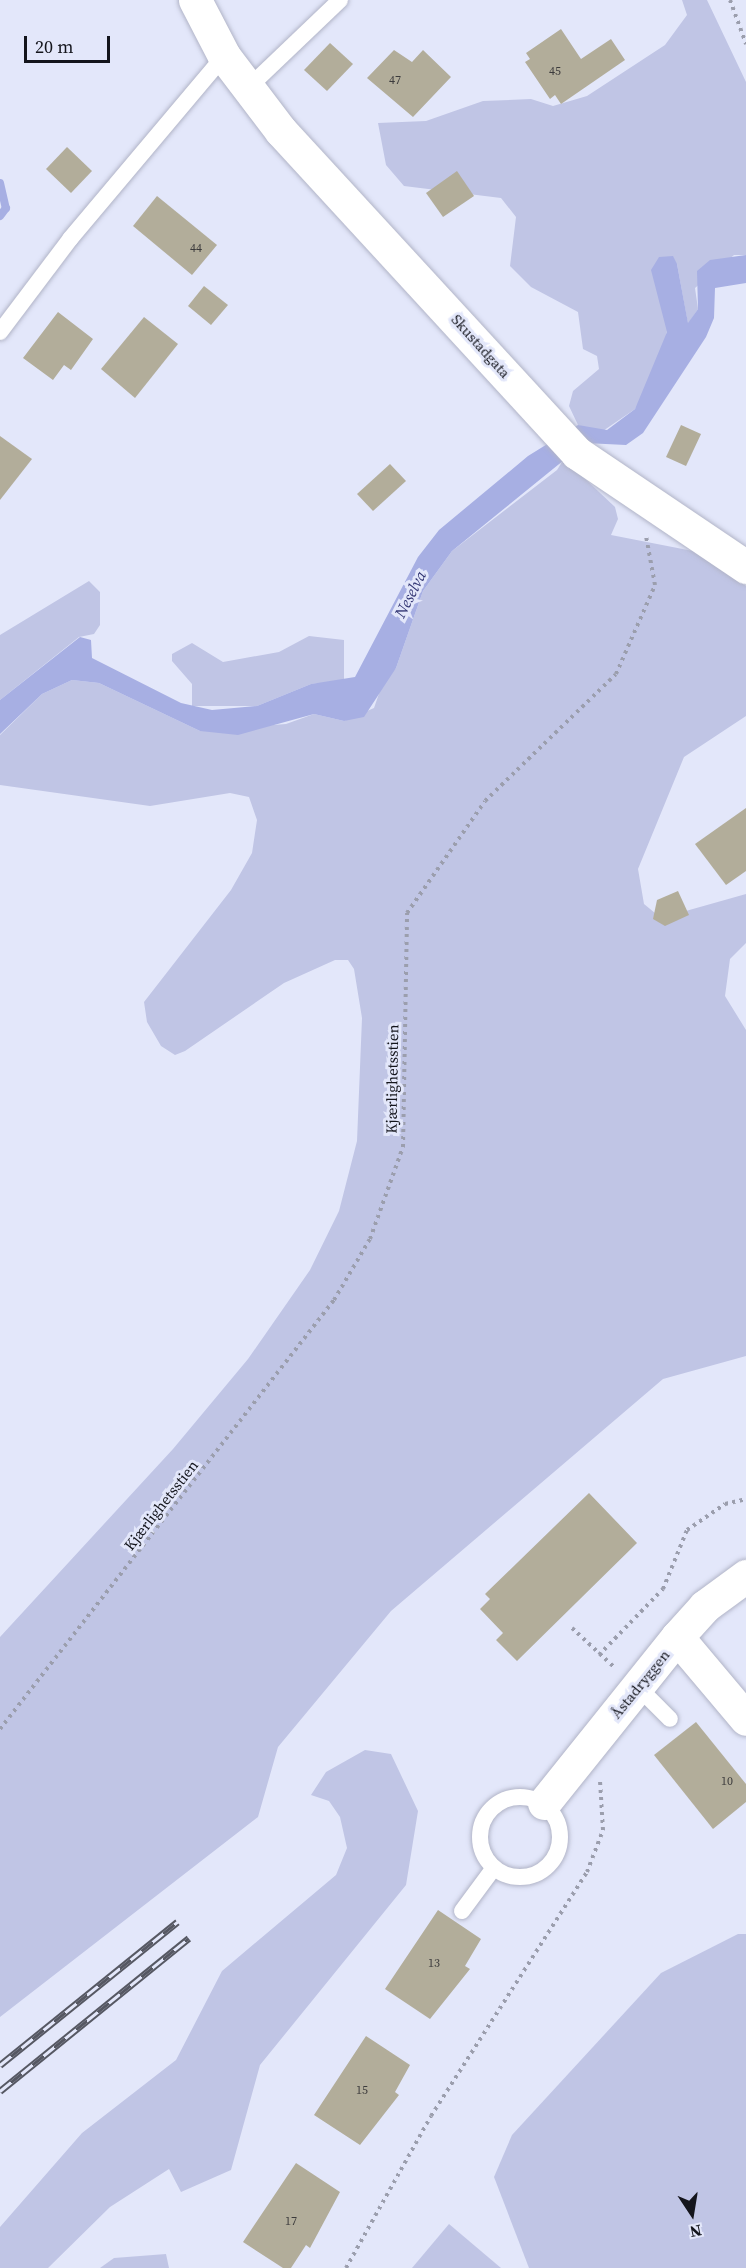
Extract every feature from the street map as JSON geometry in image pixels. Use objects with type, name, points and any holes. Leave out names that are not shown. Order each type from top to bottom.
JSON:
[{"type":"street","name":"Skustadgata","points":[[195,0],[224,56],[248,88],[568,442],[639,497],[746,567]]},
{"type":"street","name":"Åstadryggen","points":[[543,1803],[677,1637],[705,1606],[746,1576]]},
{"type":"street","points":[[677,1637],[746,1719]]},
{"type":"lane","points":[[248,88],[340,0]]},
{"type":"lane","points":[[0,332],[70,239],[224,56]]},
{"type":"lane","points":[[638,1687],[670,1719]]},
{"type":"lane","points":[[517,1798],[543,1803],[561,1836],[556,1855],[541,1872],[526,1877],[493,1869],[478,1839],[485,1814],[499,1801],[517,1798]]},
{"type":"lane","points":[[462,1911],[493,1869]]},
{"type":"path","points":[[730,0],[746,44]]},
{"type":"path","name":"Kjærlighetsstien","points":[[0,1729],[334,1299],[370,1239],[403,1148],[407,913],[485,801],[616,674],[655,585],[639,497]]},
{"type":"path","points":[[599,1655],[663,1589],[687,1530],[725,1504],[746,1499]]},
{"type":"path","points":[[572,1628],[599,1655],[638,1687]]},
{"type":"path","points":[[346,2268],[431,2116],[587,1872],[603,1830],[605,1791],[586,1751]]},
{"type":"shaded area","points":[[682,0],[707,0],[746,82],[746,255],[734,255],[695,288],[698,309],[688,324],[677,264],[664,351],[650,383],[635,409],[600,433],[578,425],[569,406],[573,391],[599,369],[597,356],[583,349],[578,312],[531,287],[510,266],[516,217],[501,198],[404,186],[386,165],[378,123],[426,121],[483,101],[531,99],[553,106],[587,96],[665,45],[687,15]]},
{"type":"shaded area","points":[[564,459],[615,507],[618,519],[611,535],[698,552],[746,586],[746,716],[684,757],[638,869],[644,904],[661,918],[746,894],[746,943],[730,959],[725,996],[746,1030],[746,1356],[663,1379],[391,1611],[278,1747],[258,1817],[0,2017],[0,1637],[173,1449],[248,1359],[310,1270],[339,1211],[357,1141],[362,1018],[354,969],[348,960],[335,960],[284,983],[185,1051],[175,1055],[161,1046],[147,1022],[144,1002],[231,890],[252,853],[257,820],[249,797],[230,793],[150,806],[0,785],[0,735],[42,694],[72,680],[99,683],[200,731],[286,724],[314,714],[344,721],[374,708],[383,682],[396,668],[423,591],[452,551],[557,470]]},
{"type":"shaded area","points":[[89,581],[100,592],[100,625],[94,634],[79,637],[0,700],[0,635]]},
{"type":"shaded area","points":[[309,636],[344,640],[344,681],[311,684],[257,706],[192,706],[192,684],[172,661],[172,654],[192,643],[223,662],[279,652]]},
{"type":"shaded area","points":[[365,1750],[391,1754],[418,1811],[406,1885],[260,2065],[231,2170],[181,2192],[169,2169],[110,2207],[48,2268],[0,2268],[0,2227],[82,2133],[176,2060],[222,1971],[336,1875],[347,1848],[340,1817],[329,1801],[311,1795],[326,1772]]},
{"type":"shaded area","points":[[738,1934],[746,1934],[746,2268],[529,2268],[494,2177],[512,2135],[661,1973]]},
{"type":"shaded area","points":[[449,2224],[501,2268],[412,2268]]},
{"type":"shaded area","points":[[166,2254],[169,2268],[100,2268],[114,2258]]},
{"type":"water","name":"Neselva","points":[[746,255],[746,283],[715,288],[714,318],[706,337],[643,433],[626,445],[585,443],[452,551],[423,591],[396,668],[364,717],[344,721],[314,714],[238,735],[200,731],[99,683],[72,680],[42,694],[0,734],[0,700],[80,637],[91,640],[92,658],[181,703],[212,710],[257,706],[311,684],[355,677],[418,557],[439,530],[528,456],[578,425],[607,430],[635,409],[667,332],[651,270],[659,257],[673,256],[677,264],[688,323],[698,309],[697,271],[710,260]]},
{"type":"building","points":[[561,29],[581,59],[611,39],[625,60],[561,104],[555,95],[550,99],[525,62],[530,59],[526,53]]},
{"type":"building","points":[[330,43],[353,64],[327,91],[304,70]]},
{"type":"building","points":[[394,50],[412,62],[423,50],[451,77],[413,117],[367,78]]},
{"type":"building","points":[[67,147],[92,171],[71,193],[46,169]]},
{"type":"building","points":[[457,171],[474,196],[443,217],[426,193]]},
{"type":"building","points":[[157,196],[217,245],[192,275],[133,226]]},
{"type":"building","points":[[204,286],[228,305],[211,325],[188,306]]},
{"type":"building","points":[[58,312],[93,339],[71,370],[64,365],[53,380],[23,358]]},
{"type":"building","points":[[144,317],[178,344],[135,398],[101,369]]},
{"type":"building","points":[[681,425],[701,434],[686,466],[666,457]]},
{"type":"building","points":[[0,436],[32,459],[0,500]]},
{"type":"building","points":[[390,464],[406,481],[373,511],[357,494]]},
{"type":"building","points":[[746,808],[746,871],[726,885],[695,844]]},
{"type":"building","points":[[678,891],[689,915],[665,926],[653,919],[657,900]]},
{"type":"building","points":[[589,1493],[637,1543],[517,1661],[496,1640],[503,1633],[480,1609],[490,1599],[485,1594]]},
{"type":"building","points":[[696,1722],[746,1784],[746,1802],[713,1829],[654,1755]]},
{"type":"building","points":[[438,1910],[481,1939],[465,1966],[470,1969],[430,2019],[385,1989]]},
{"type":"building","points":[[366,2036],[410,2065],[395,2092],[399,2095],[360,2145],[314,2115]]},
{"type":"building","points":[[296,2163],[340,2192],[310,2248],[306,2245],[291,2268],[283,2268],[243,2242]]},
{"type":"waterway","points":[[0,183],[6,208],[0,216]]},
{"type":"railway","points":[[0,2065],[177,1922]]},
{"type":"railway","points":[[0,2091],[189,1938]]}]
